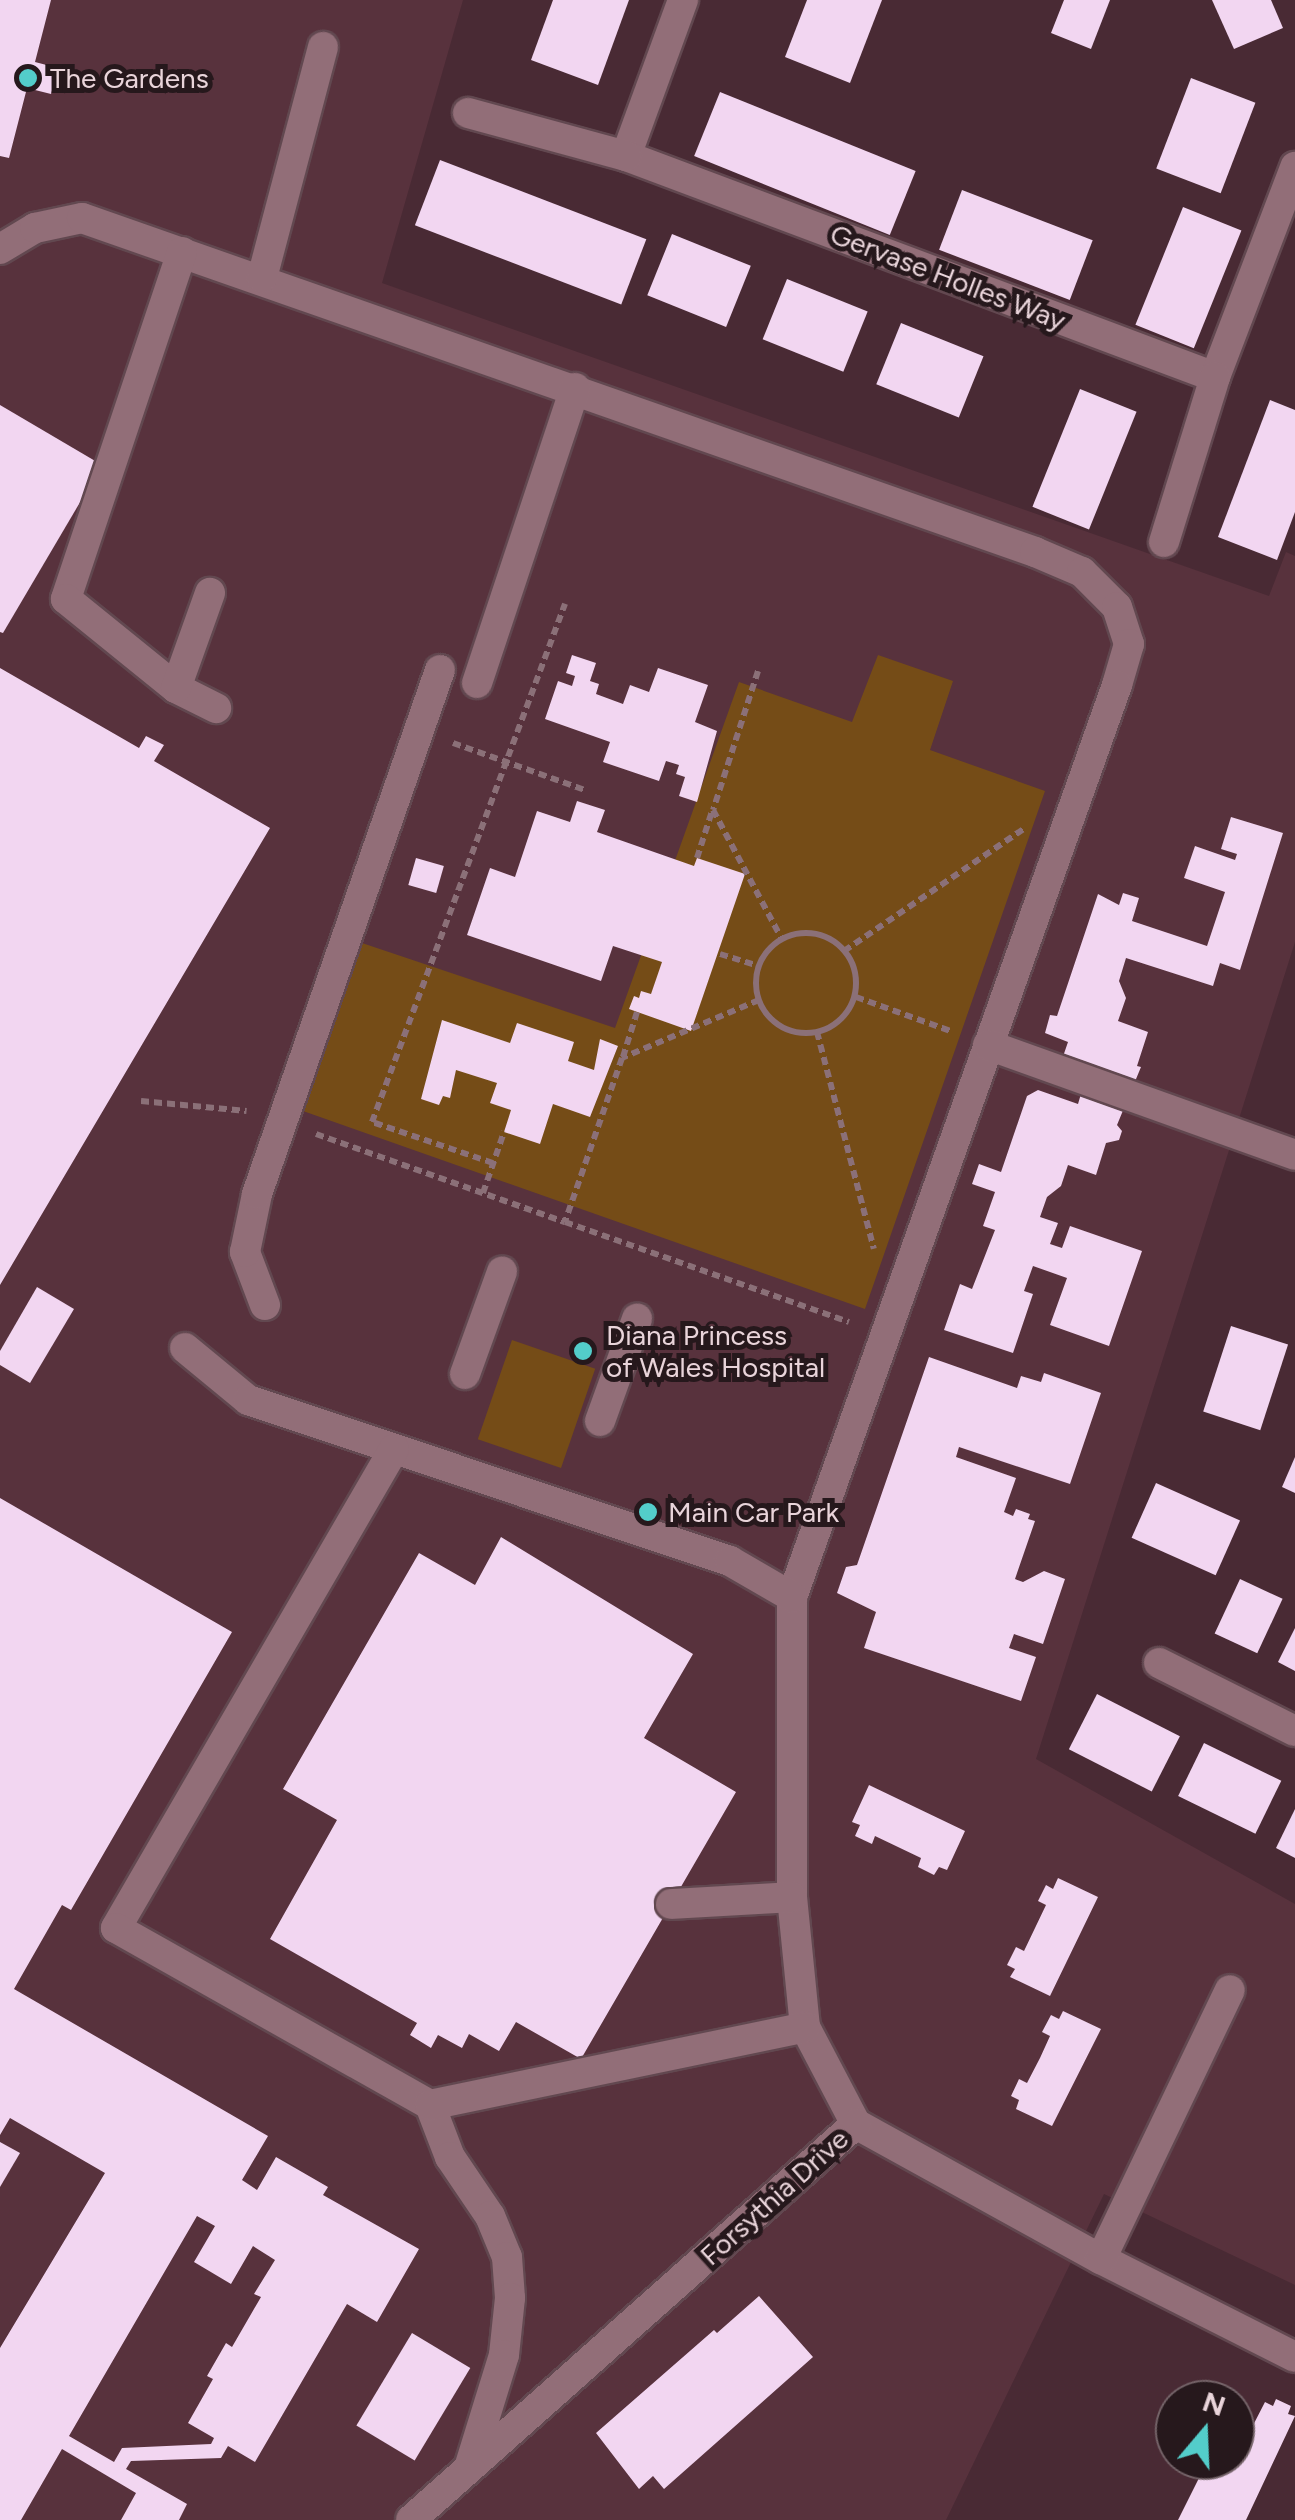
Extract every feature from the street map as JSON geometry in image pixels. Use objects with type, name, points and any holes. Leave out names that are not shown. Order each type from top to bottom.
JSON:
[{"type":"street","points":[[626,156],[684,0]]},
{"type":"street","points":[[262,278],[324,48]]},
{"type":"street","name":"Gervase Holles Way","points":[[468,114],[626,156],[1215,377]]},
{"type":"street","points":[[1164,542],[1215,377],[1295,167]]},
{"type":"street","points":[[0,248],[35,228],[82,218],[575,388],[1082,572],[1117,607],[1129,644],[792,1596],[792,1897],[805,2027],[856,2124]]},
{"type":"street","points":[[182,252],[66,600],[176,688],[216,708]]},
{"type":"street","points":[[477,683],[575,388]]},
{"type":"street","points":[[176,688],[210,593]]},
{"type":"street","points":[[264,1305],[245,1252],[257,1194],[440,670]]},
{"type":"street","points":[[988,1045],[1295,1155]]},
{"type":"street","points":[[466,1374],[502,1272]]},
{"type":"street","points":[[600,1421],[637,1319]]},
{"type":"street","points":[[184,1348],[248,1400],[730,1561],[792,1596]]},
{"type":"street","points":[[394,1449],[116,1928],[430,2104],[450,2157],[490,2216],[507,2257],[510,2298],[504,2355],[469,2468]]},
{"type":"street","points":[[1158,1663],[1295,1730]]},
{"type":"street","points":[[670,1904],[792,1897]]},
{"type":"street","points":[[1101,2260],[1230,1990]]},
{"type":"street","points":[[430,2104],[805,2027]]},
{"type":"street","name":"Forsythia Drive","points":[[419,2517],[856,2124],[1101,2260],[1295,2357]]},
{"type":"path","points":[[493,1163],[372,1122],[565,604]]},
{"type":"path","points":[[697,858],[758,671]]},
{"type":"path","points":[[418,732],[585,790]]},
{"type":"path","points":[[712,810],[782,939]]},
{"type":"path","points":[[844,951],[1035,822],[1064,832]]},
{"type":"path","points":[[818,934],[844,951],[853,966],[856,997],[847,1012],[817,1032],[784,1028],[759,1000],[758,966],[782,939],[818,934]]},
{"type":"path","points":[[720,954],[758,966]]},
{"type":"path","points":[[856,997],[988,1045]]},
{"type":"path","points":[[622,1058],[759,1000]]},
{"type":"path","points":[[565,1222],[637,1012]]},
{"type":"path","points":[[817,1032],[879,1268],[906,1276]]},
{"type":"path","points":[[141,1100],[234,1107],[282,1122],[885,1334]]},
{"type":"path","points":[[483,1193],[504,1132]]},
{"type":"shaded area","name":"Diana Princess of Wales Hospital","points":[[0,0],[463,0],[382,283],[1269,596],[1286,552],[1295,556],[1295,942],[1036,1759],[1295,1904],[1295,2285],[1104,2194],[946,2520],[0,2520]]},
{"type":"shaded area","points":[[878,655],[953,681],[930,750],[1045,791],[865,1309],[303,1111],[362,943],[615,1028],[739,682],[852,722]]},
{"type":"shaded area","points":[[512,1340],[595,1369],[561,1468],[478,1439]]},
{"type":"building","name":"The Gardens","points":[[0,0],[51,0],[35,62],[58,68],[51,94],[27,88],[9,158],[0,156]]},
{"type":"building","points":[[553,0],[629,0],[598,85],[531,60]]},
{"type":"building","points":[[807,0],[882,0],[850,83],[785,57]]},
{"type":"building","points":[[1064,0],[1110,0],[1091,49],[1051,33]]},
{"type":"building","points":[[1212,0],[1271,0],[1283,28],[1234,49]]},
{"type":"building","points":[[1191,78],[1255,103],[1221,193],[1156,169]]},
{"type":"building","points":[[720,92],[916,171],[890,235],[694,156]]},
{"type":"building","points":[[440,160],[646,239],[621,305],[415,225]]},
{"type":"building","points":[[962,190],[1093,240],[1070,300],[939,250]]},
{"type":"building","points":[[1183,207],[1241,231],[1194,348],[1135,325]]},
{"type":"building","points":[[672,234],[751,266],[726,327],[647,295]]},
{"type":"building","points":[[787,279],[868,312],[843,372],[763,339]]},
{"type":"building","points":[[901,323],[984,356],[959,418],[876,384]]},
{"type":"building","points":[[1080,389],[1137,412],[1089,530],[1032,507]]},
{"type":"building","points":[[1270,400],[1295,410],[1295,512],[1277,560],[1218,537]]},
{"type":"building","points":[[0,405],[102,465],[3,633],[0,632]]},
{"type":"building","points":[[572,655],[596,663],[590,681],[599,684],[596,694],[623,704],[630,685],[649,692],[658,668],[708,685],[695,722],[717,731],[697,802],[679,796],[685,777],[676,774],[679,765],[666,761],[659,781],[603,762],[610,742],[545,719],[558,681],[572,686],[575,676],[566,673]]},
{"type":"building","points":[[0,668],[139,748],[146,736],[164,745],[154,761],[270,828],[0,1285]]},
{"type":"building","points":[[577,801],[605,810],[597,832],[694,866],[697,858],[745,874],[691,1031],[629,1009],[634,996],[639,998],[641,991],[651,994],[662,962],[613,946],[601,981],[467,935],[490,868],[515,877],[537,811],[570,822]]},
{"type":"building","points":[[1231,817],[1283,833],[1240,970],[1220,963],[1213,986],[1126,958],[1119,981],[1126,998],[1118,1021],[1148,1032],[1137,1066],[1141,1067],[1117,1125],[1122,1131],[1119,1140],[1106,1143],[1096,1175],[1068,1165],[1061,1186],[1047,1197],[1040,1217],[1058,1223],[1050,1244],[1062,1248],[1070,1226],[1142,1251],[1109,1346],[1050,1325],[1067,1278],[1033,1266],[1024,1291],[1033,1294],[1013,1353],[944,1330],[960,1284],[972,1289],[995,1230],[983,1226],[995,1192],[972,1184],[979,1164],[1001,1172],[1027,1096],[1038,1090],[1078,1104],[1085,1080],[1058,1071],[1068,1042],[1045,1033],[1050,1015],[1057,1016],[1098,894],[1119,905],[1123,893],[1139,898],[1132,921],[1207,946],[1225,892],[1184,878],[1195,846],[1235,860],[1237,854],[1221,849]]},
{"type":"building","points":[[416,858],[444,866],[436,893],[408,885]]},
{"type":"building","points":[[442,1020],[510,1043],[517,1023],[574,1042],[568,1061],[594,1070],[600,1039],[618,1046],[590,1117],[553,1104],[540,1144],[504,1132],[511,1110],[490,1103],[497,1083],[456,1070],[450,1098],[443,1096],[439,1105],[421,1099]]},
{"type":"building","points":[[37,1287],[74,1309],[30,1383],[0,1365],[0,1351]]},
{"type":"building","points":[[1231,1326],[1288,1345],[1260,1430],[1203,1412]]},
{"type":"building","points":[[929,1357],[1017,1388],[1021,1376],[1041,1382],[1044,1373],[1101,1393],[1070,1484],[959,1447],[956,1457],[1016,1478],[1004,1512],[1013,1516],[1016,1509],[1030,1514],[1028,1519],[1035,1521],[1015,1579],[1023,1582],[1044,1571],[1065,1579],[1043,1644],[1014,1634],[1009,1648],[1036,1657],[1021,1701],[864,1648],[876,1612],[837,1593],[846,1567],[857,1565]]},
{"type":"building","points":[[1295,1457],[1295,1493],[1282,1487]]},
{"type":"building","points":[[1156,1483],[1240,1520],[1216,1575],[1132,1538]]},
{"type":"building","points":[[0,1498],[232,1632],[71,1910],[62,1905],[14,1989],[268,2136],[242,2180],[257,2190],[276,2157],[328,2187],[323,2195],[419,2249],[377,2322],[347,2304],[255,2462],[228,2446],[221,2458],[131,2461],[126,2469],[187,2504],[179,2520],[121,2520],[136,2493],[62,2449],[21,2520],[0,2520],[0,2348],[105,2173],[10,2118],[0,2135]],"holes":[[[197,2216],[215,2226],[194,2262],[231,2284],[253,2246],[275,2260],[254,2294],[261,2297],[232,2347],[226,2343],[207,2376],[213,2379],[188,2423],[214,2438],[211,2444],[122,2448],[114,2462],[69,2436]]]},
{"type":"building","points":[[501,1537],[693,1654],[644,1738],[736,1792],[581,2059],[516,2022],[499,2051],[469,2034],[462,2048],[438,2035],[431,2048],[410,2035],[417,2023],[270,1939],[337,1820],[283,1789],[419,1553],[475,1585]]},
{"type":"building","points":[[1240,1579],[1283,1599],[1257,1653],[1215,1633]]},
{"type":"building","points":[[1295,1628],[1295,1671],[1278,1662]]},
{"type":"building","points":[[1097,1694],[1180,1736],[1152,1791],[1069,1749]]},
{"type":"building","points":[[1204,1743],[1281,1781],[1255,1834],[1178,1796]]},
{"type":"building","points":[[869,1785],[965,1831],[947,1870],[939,1867],[934,1875],[918,1867],[921,1858],[875,1836],[872,1844],[855,1836],[860,1825],[852,1822]]},
{"type":"building","points":[[1295,1809],[1295,1858],[1276,1848]]},
{"type":"building","points":[[1058,1878],[1098,1897],[1050,1996],[1010,1977],[1015,1969],[1007,1965],[1016,1947],[1024,1951],[1046,1905],[1038,1901],[1046,1885],[1053,1889]]},
{"type":"building","points":[[1063,2011],[1101,2029],[1052,2126],[1016,2109],[1019,2100],[1011,2096],[1019,2079],[1027,2083],[1040,2058],[1050,2036],[1042,2032],[1051,2015],[1059,2019]]},
{"type":"building","points":[[0,2142],[20,2153],[0,2187]]},
{"type":"building","points":[[759,2296],[813,2357],[664,2489],[653,2476],[639,2489],[596,2433]]},
{"type":"building","points":[[412,2333],[470,2368],[415,2461],[356,2426]]},
{"type":"building","points":[[1276,2399],[1291,2406],[1288,2414],[1295,2416],[1246,2520],[1178,2520],[1198,2480],[1255,2480],[1255,2421],[1265,2402],[1273,2406]]},
{"type":"place","name":"The Gardens","points":[[28,78]]},
{"type":"place","name":"Diana Princess of Wales Hospital","points":[[583,1351]]},
{"type":"place","name":"Main Car Park","points":[[648,1512]]}]
